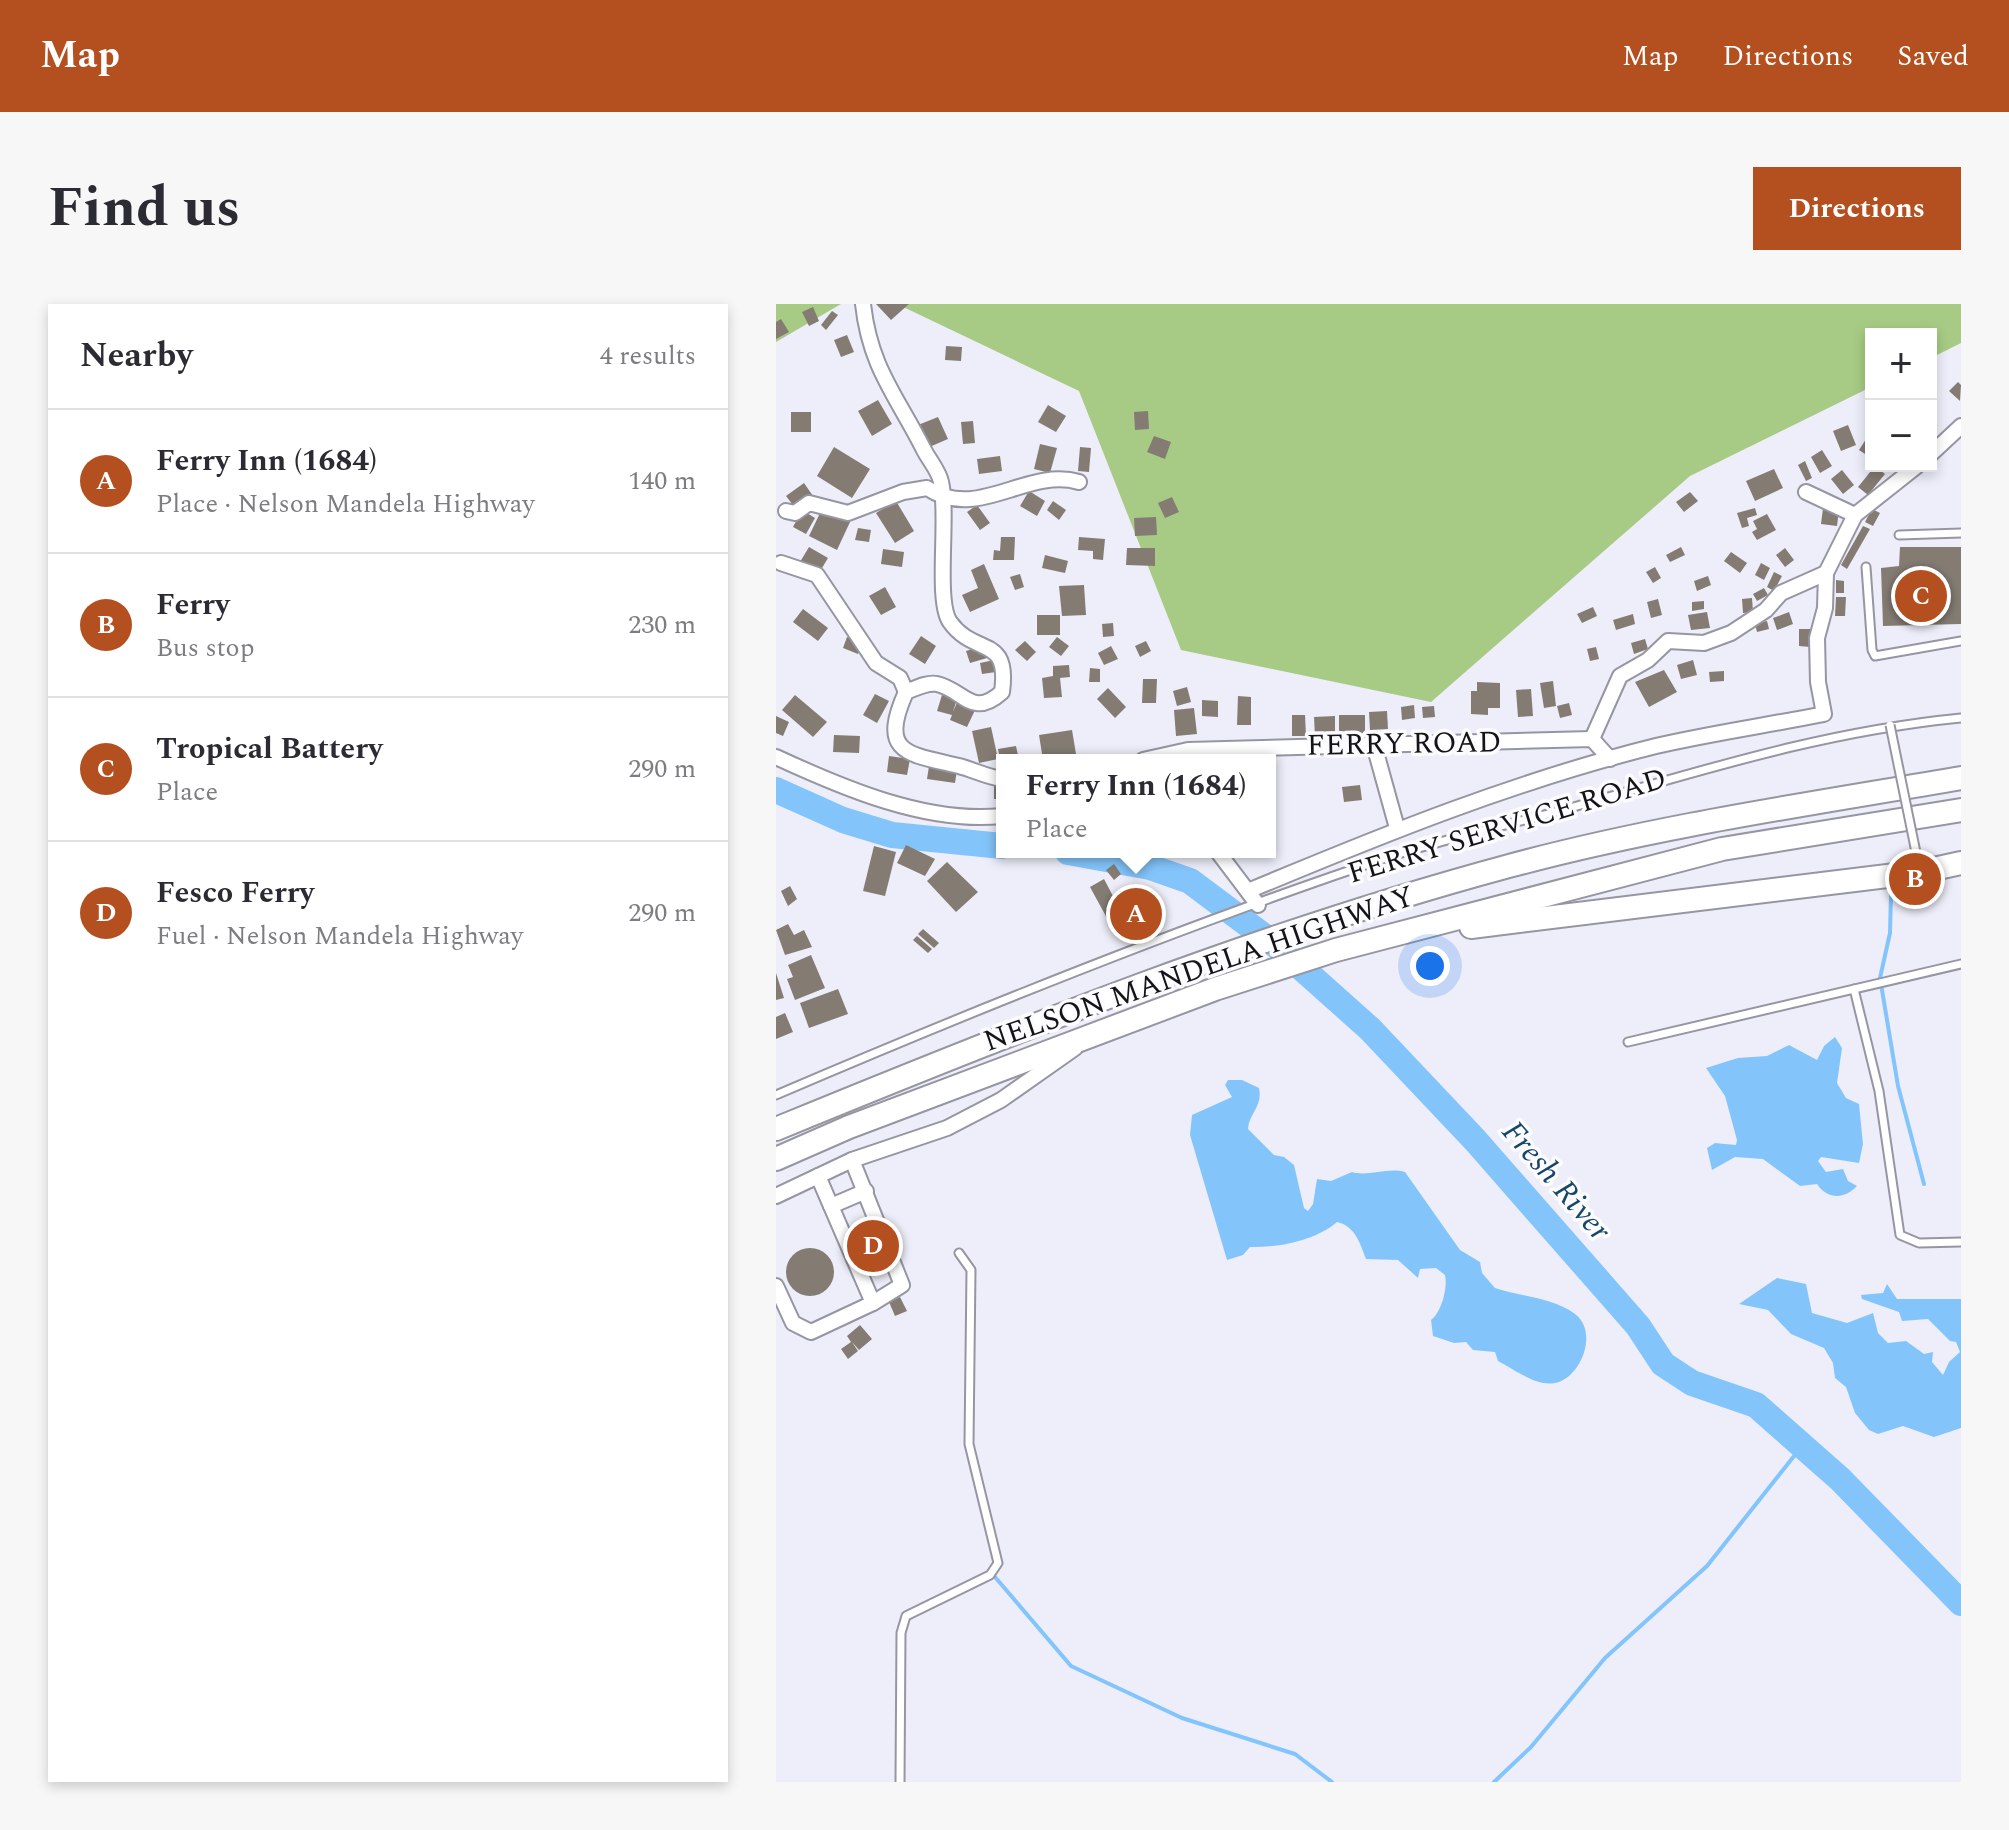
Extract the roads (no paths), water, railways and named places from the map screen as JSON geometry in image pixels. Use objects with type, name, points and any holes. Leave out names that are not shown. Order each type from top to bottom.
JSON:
[{"type":"highway","name":"NELSON MANDELA HIGHWAY","points":[[776,1129],[1004,1035],[1302,926],[1511,865],[1649,834],[1961,778]]},
{"type":"highway","name":"NELSON MANDELA HIGHWAY","points":[[776,1159],[849,1127],[1215,989],[1336,950],[1722,849],[1961,810]]},
{"type":"highway","points":[[1373,940],[1523,918],[1611,911],[1920,872],[1961,863]]},
{"type":"street","points":[[863,304],[877,368],[941,478],[944,500],[944,601],[948,621],[1001,656],[1002,692],[986,704],[965,699],[941,685],[929,684],[906,692]]},
{"type":"street","points":[[1937,448],[1961,426]]},
{"type":"street","points":[[1248,891],[1397,828],[1503,791],[1658,746],[1824,714],[1818,682],[1817,638],[1825,608],[1826,573],[1855,515],[1909,472]]},
{"type":"street","points":[[786,511],[795,513],[809,503],[848,513],[903,492],[927,488],[944,500],[982,499],[994,492],[1060,476],[1079,482]]},
{"type":"street","points":[[1806,492],[1855,515]]},
{"type":"street","points":[[781,563],[817,575],[876,663],[900,678],[906,692],[893,728],[898,744],[930,762],[996,778]]},
{"type":"street","points":[[1610,759],[1592,739],[1620,676],[1648,660],[1668,641],[1704,643],[1731,633],[1766,610],[1781,593],[1826,573]]},
{"type":"street","name":"FERRY ROAD","points":[[1208,754],[1374,745],[1592,739]]},
{"type":"street","points":[[1374,745],[1397,828]]},
{"type":"street","points":[[776,757],[817,776],[930,811],[996,816]]},
{"type":"street","points":[[1223,858],[1258,905]]},
{"type":"street","points":[[776,1196],[852,1160],[947,1128],[1001,1100],[1093,1035]]},
{"type":"street","points":[[776,1286],[793,1323],[811,1332],[873,1303],[902,1285],[852,1160]]},
{"type":"street","points":[[818,1176],[873,1303]]},
{"type":"street","points":[[831,1206],[866,1191]]},
{"type":"lane","points":[[1899,535],[1961,533]]},
{"type":"lane","points":[[1866,567],[1875,656],[1961,641]]},
{"type":"lane","name":"FERRY SERVICE ROAD","points":[[776,1095],[989,1004],[1396,855],[1581,805],[1686,772],[1890,725],[1961,718]]},
{"type":"lane","points":[[1890,725],[1920,872]]},
{"type":"lane","points":[[1628,1042],[1961,964]]},
{"type":"lane","points":[[1854,989],[1879,1091],[1900,1235],[1919,1243],[1961,1242]]},
{"type":"lane","points":[[900,1782],[901,1633],[906,1616],[990,1575],[998,1563],[969,1444],[971,1270],[959,1253]]},
{"type":"water","points":[[1835,1037],[1842,1048],[1837,1083],[1846,1098],[1859,1104],[1863,1144],[1859,1163],[1821,1157],[1818,1161],[1826,1172],[1843,1169],[1848,1181],[1857,1186],[1847,1194],[1831,1195],[1817,1184],[1800,1186],[1763,1159],[1735,1157],[1712,1170],[1707,1148],[1715,1143],[1736,1145],[1737,1140],[1725,1096],[1706,1068],[1738,1058],[1767,1056],[1789,1045],[1817,1060],[1824,1046]]},
{"type":"water","points":[[1228,1080],[1242,1080],[1259,1088],[1258,1105],[1248,1129],[1274,1155],[1284,1157],[1294,1165],[1304,1208],[1308,1211],[1313,1204],[1317,1179],[1331,1181],[1352,1172],[1405,1172],[1460,1250],[1480,1262],[1482,1273],[1495,1288],[1556,1304],[1575,1314],[1582,1322],[1586,1332],[1584,1353],[1572,1373],[1555,1383],[1540,1382],[1498,1361],[1495,1352],[1473,1350],[1466,1342],[1454,1343],[1433,1336],[1431,1320],[1443,1300],[1445,1275],[1436,1268],[1420,1269],[1418,1278],[1398,1260],[1366,1259],[1353,1231],[1337,1222],[1308,1238],[1273,1246],[1250,1247],[1243,1255],[1227,1260],[1190,1135],[1192,1115],[1232,1097],[1225,1085]]},
{"type":"water","points":[[1777,1278],[1806,1284],[1812,1313],[1847,1323],[1873,1313],[1878,1333],[1888,1343],[1906,1341],[1924,1354],[1933,1352],[1932,1362],[1943,1375],[1949,1362],[1960,1352],[1956,1342],[1950,1341],[1928,1319],[1902,1321],[1899,1312],[1862,1299],[1861,1295],[1883,1293],[1887,1284],[1897,1299],[1961,1299],[1961,1428],[1934,1437],[1903,1426],[1878,1434],[1869,1430],[1855,1413],[1846,1387],[1835,1378],[1833,1363],[1824,1348],[1791,1334],[1768,1310],[1739,1304]]},
{"type":"waterway","name":"Fresh River","points":[[776,790],[843,820],[892,835],[996,845]]},
{"type":"waterway","name":"Fresh River","points":[[1101,858],[1150,867],[1190,881],[1277,946],[1370,1029],[1475,1140],[1638,1326],[1663,1364],[1692,1383],[1756,1405],[1840,1479],[1961,1603]]},
{"type":"waterway","points":[[1891,894],[1890,933],[1880,978],[1898,1086],[1924,1184]]},
{"type":"waterway","points":[[1494,1782],[1531,1747],[1605,1658],[1707,1566],[1802,1446]]},
{"type":"waterway","points":[[995,1577],[1071,1666],[1182,1718],[1295,1754],[1332,1782]]},
{"type":"place","name":"Tropical Battery","points":[[1921,596]]},
{"type":"place","name":"Ferry","points":[[1915,879]]},
{"type":"place","name":"Ferry Inn (1684)","points":[[1136,914]]},
{"type":"place","name":"Fesco Ferry","points":[[873,1246]]}]
